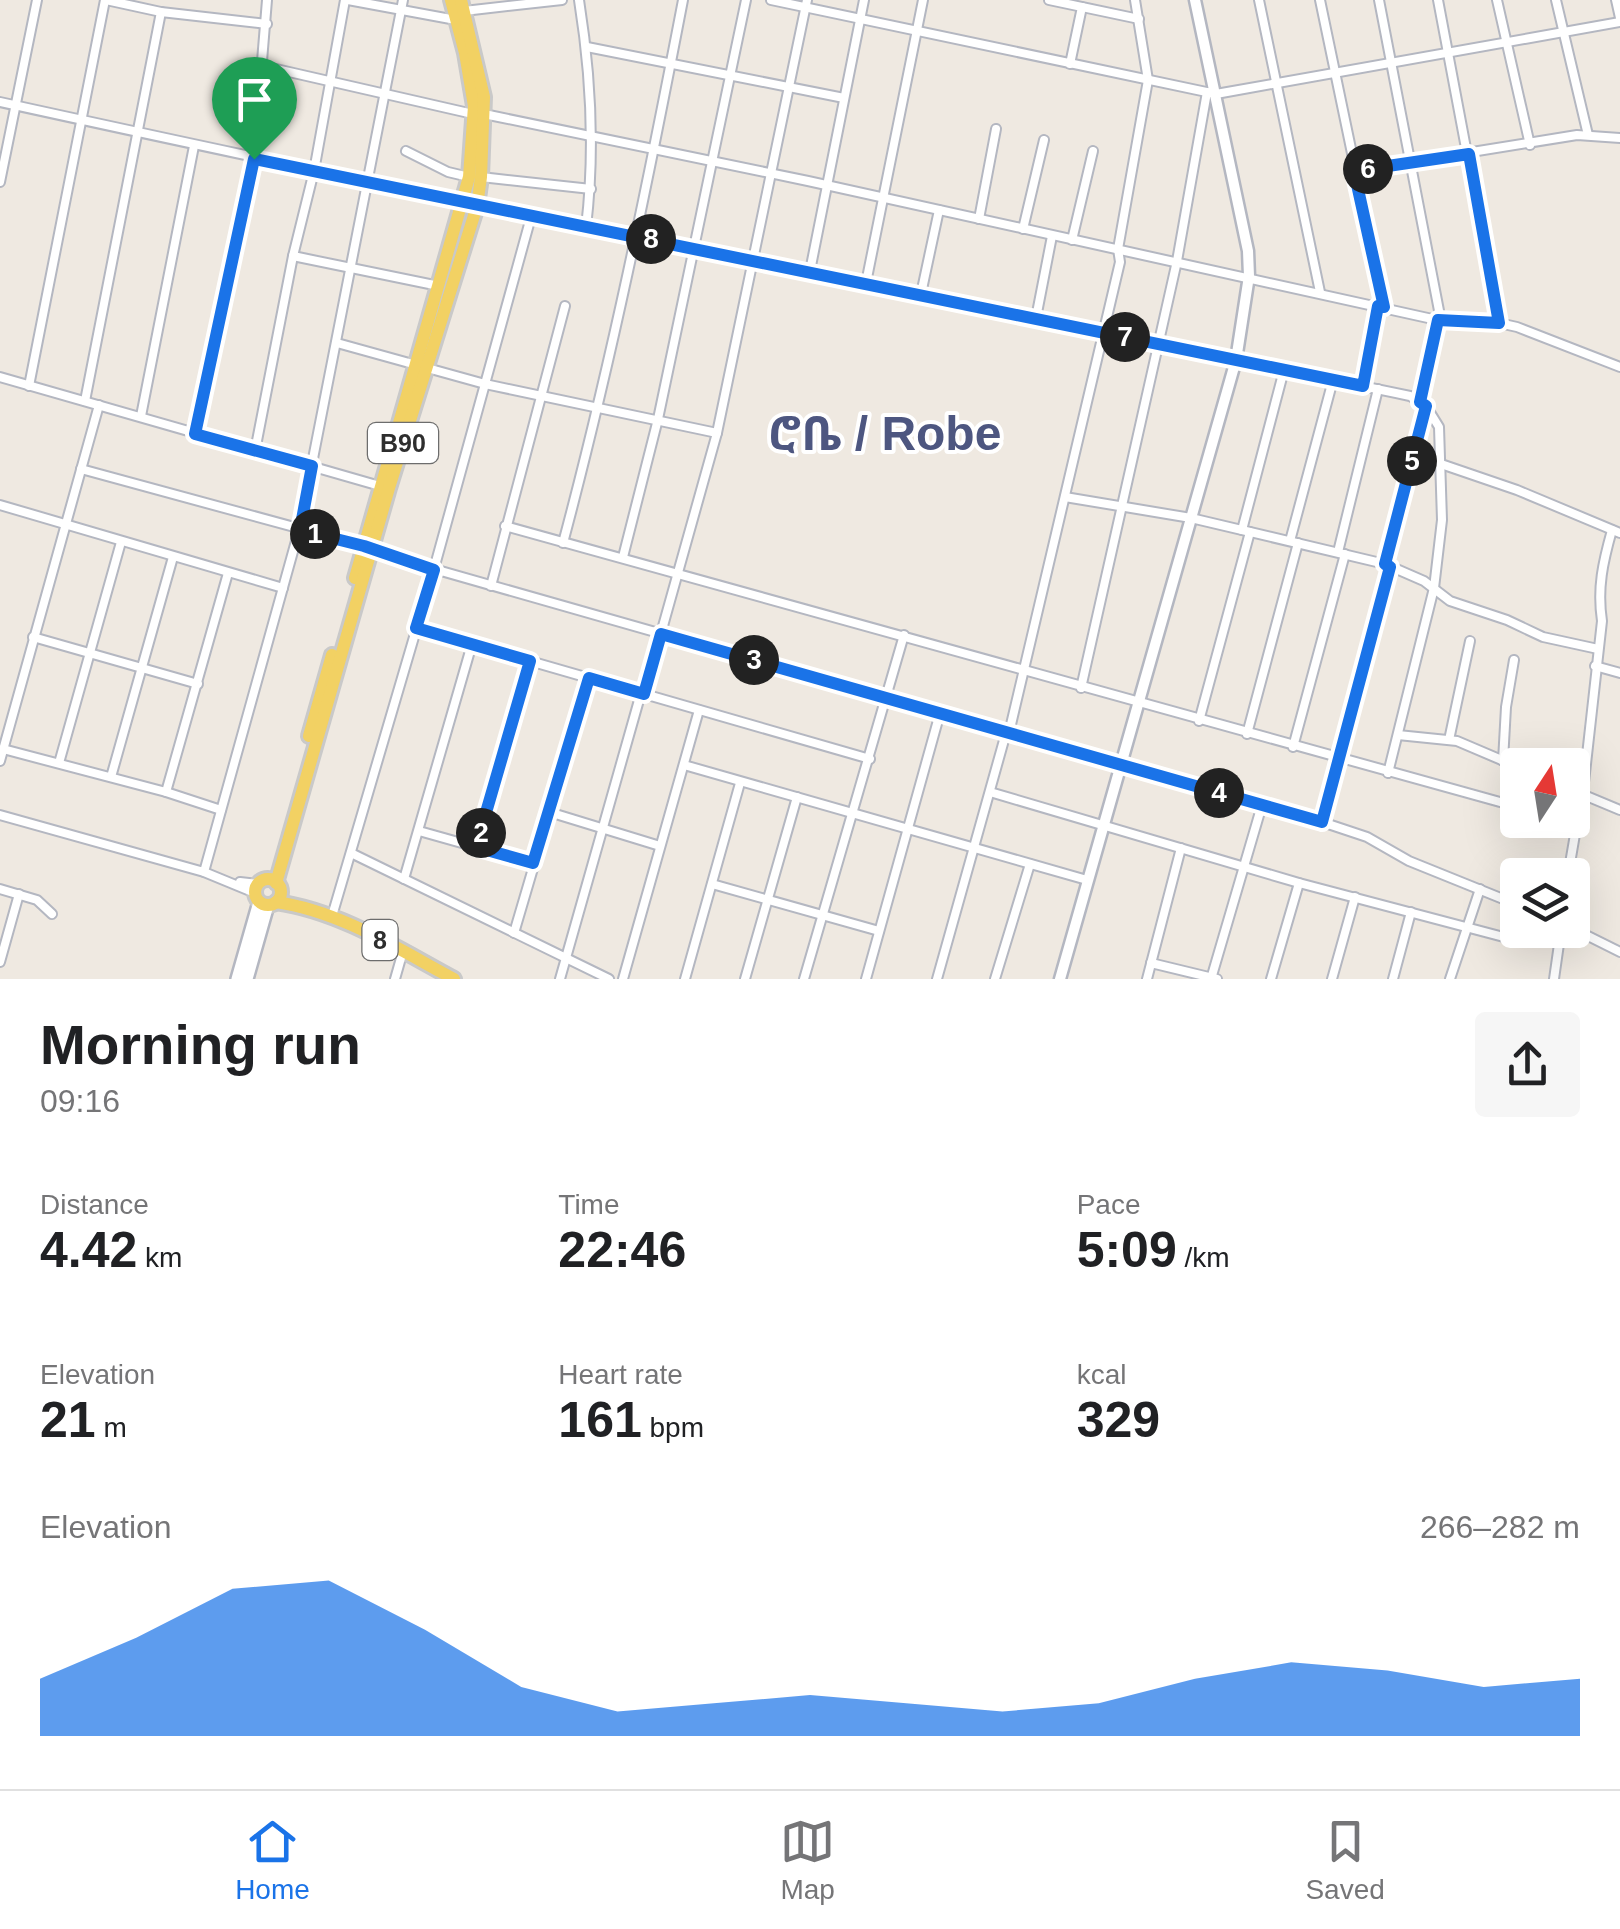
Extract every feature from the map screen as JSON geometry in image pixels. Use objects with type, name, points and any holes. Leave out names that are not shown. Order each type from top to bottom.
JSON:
[{"type":"main road","name":"B90","points":[[268,892],[471,204],[480,114],[461,10],[450,0]]},
{"type":"main road","name":"B90","points":[[368,548],[380,486],[421,366],[439,286],[471,204]]},
{"type":"main road","name":"8","points":[[268,892],[332,916],[454,979]]},
{"type":"main road","points":[[237,979],[268,892]]},
{"type":"main road","points":[[247,979],[268,892]]},
{"type":"street","points":[[0,182],[37,0]]},
{"type":"street","points":[[29,386],[106,0],[161,12],[267,24]]},
{"type":"street","points":[[195,434],[254,159],[268,0]]},
{"type":"street","points":[[255,451],[346,0],[401,11],[461,10],[562,0]]},
{"type":"street","points":[[204,872],[300,530],[402,0]]},
{"type":"street","points":[[580,0],[587,47],[591,138],[586,227]]},
{"type":"street","points":[[562,543],[599,408],[638,236],[683,0]]},
{"type":"street","points":[[623,557],[658,419],[746,0]]},
{"type":"street","points":[[771,0],[806,4],[1211,93],[1620,20],[1616,0]]},
{"type":"street","points":[[810,272],[864,0]]},
{"type":"street","points":[[866,283],[923,0]]},
{"type":"street","points":[[1048,0],[1139,19]]},
{"type":"street","points":[[937,979],[1008,733],[1120,262],[1118,249],[1148,80],[1135,0]]},
{"type":"street","points":[[1060,979],[1236,360],[1249,276],[1248,251],[1211,93],[1196,0]]},
{"type":"street","points":[[1259,0],[1320,292]]},
{"type":"street","points":[[1320,0],[1381,307],[1363,386]]},
{"type":"street","points":[[1322,822],[1388,565],[1439,320],[1379,0]]},
{"type":"street","points":[[1438,0],[1499,323]]},
{"type":"street","points":[[1497,0],[1530,145]]},
{"type":"street","points":[[1556,0],[1588,135]]},
{"type":"street","points":[[560,979],[717,432],[806,4]]},
{"type":"street","points":[[1070,64],[1082,7]]},
{"type":"street","points":[[85,402],[161,12]]},
{"type":"street","points":[[587,47],[844,98]]},
{"type":"street","points":[[263,66],[1439,320],[1499,323],[1620,367]]},
{"type":"street","points":[[1081,688],[1160,344],[1211,93]]},
{"type":"street","points":[[0,102],[530,218],[638,236],[1410,396],[1423,404],[1439,427],[1442,520],[1434,588],[1388,773]]},
{"type":"street","points":[[979,220],[996,129]]},
{"type":"street","points":[[1354,171],[1588,135],[1620,138]]},
{"type":"street","points":[[1023,229],[1044,140]]},
{"type":"street","points":[[141,416],[194,146]]},
{"type":"street","points":[[1072,240],[1093,151]]},
{"type":"street","points":[[406,152],[448,172],[591,189]]},
{"type":"street","points":[[921,294],[939,210]]},
{"type":"street","points":[[332,916],[434,570],[530,218]]},
{"type":"street","points":[[1036,318],[1052,236]]},
{"type":"street","points":[[293,256],[439,286]]},
{"type":"street","points":[[491,586],[566,306]]},
{"type":"street","points":[[337,343],[485,384],[717,432]]},
{"type":"street","points":[[1199,721],[1284,370]]},
{"type":"street","points":[[0,377],[380,486]]},
{"type":"street","points":[[1247,734],[1333,380]]},
{"type":"street","points":[[1293,747],[1378,389]]},
{"type":"street","points":[[0,762],[99,406]]},
{"type":"street","points":[[1441,464],[1517,490],[1616,532],[1600,571],[1602,622],[1583,748]]},
{"type":"street","points":[[81,469],[1322,822],[1367,836],[1409,861],[1500,897]]},
{"type":"street","points":[[1066,497],[1192,518],[1388,565],[1434,588],[1450,601],[1543,637],[1598,649]]},
{"type":"street","points":[[0,506],[283,588]]},
{"type":"street","points":[[505,526],[1500,802]]},
{"type":"street","points":[[59,763],[121,542]]},
{"type":"street","points":[[111,777],[173,557]]},
{"type":"street","points":[[166,792],[228,573]]},
{"type":"street","points":[[416,628],[870,758]]},
{"type":"street","points":[[804,979],[904,635]]},
{"type":"street","points":[[33,637],[198,684]]},
{"type":"street","points":[[1449,740],[1470,642]]},
{"type":"street","points":[[404,879],[472,644]]},
{"type":"street","points":[[1504,748],[1514,660]]},
{"type":"street","points":[[476,847],[530,661]]},
{"type":"street","points":[[1595,666],[1620,673]]},
{"type":"street","points":[[514,933],[589,678]]},
{"type":"street","points":[[623,979],[700,710]]},
{"type":"street","points":[[869,978],[940,713]]},
{"type":"street","points":[[1398,735],[1449,740],[1500,759]]},
{"type":"street","points":[[4,749],[221,810]]},
{"type":"street","points":[[684,765],[1087,880]]},
{"type":"street","points":[[686,979],[740,782]]},
{"type":"street","points":[[990,792],[1500,936]]},
{"type":"street","points":[[745,979],[797,797]]},
{"type":"street","points":[[1590,797],[1620,810]]},
{"type":"street","points":[[1151,963],[1213,979],[1262,805]]},
{"type":"street","points":[[549,812],[660,846]]},
{"type":"street","points":[[0,815],[268,892]]},
{"type":"street","points":[[419,832],[533,863]]},
{"type":"street","points":[[1146,979],[1181,848]]},
{"type":"street","points":[[351,853],[609,979]]},
{"type":"street","points":[[995,979],[1030,864]]},
{"type":"street","points":[[1271,979],[1299,882]]},
{"type":"street","points":[[712,884],[879,931]]},
{"type":"street","points":[[0,889],[43,903],[52,914]]},
{"type":"street","points":[[1450,979],[1480,889]]},
{"type":"street","points":[[0,962],[19,894]]},
{"type":"street","points":[[1332,979],[1355,897]]},
{"type":"street","points":[[1392,979],[1411,912]]},
{"type":"street","points":[[1590,937],[1620,952]]},
{"type":"street","points":[[1554,979],[1558,948]]},
{"type":"street","points":[[395,979],[403,952]]},
{"type":"district","name":"ሮቤ / Robe","points":[[885,433]]},
{"type":"route","points":[[1469,154],[1499,323],[1438,320],[1420,402],[1426,406],[1385,564],[1390,567],[1322,822],[661,634],[644,694],[589,678],[533,863],[476,847],[530,661],[416,628],[434,570],[300,530],[312,466],[195,434],[254,159],[1363,386],[1378,306],[1384,307],[1354,171],[1469,154]]}]
